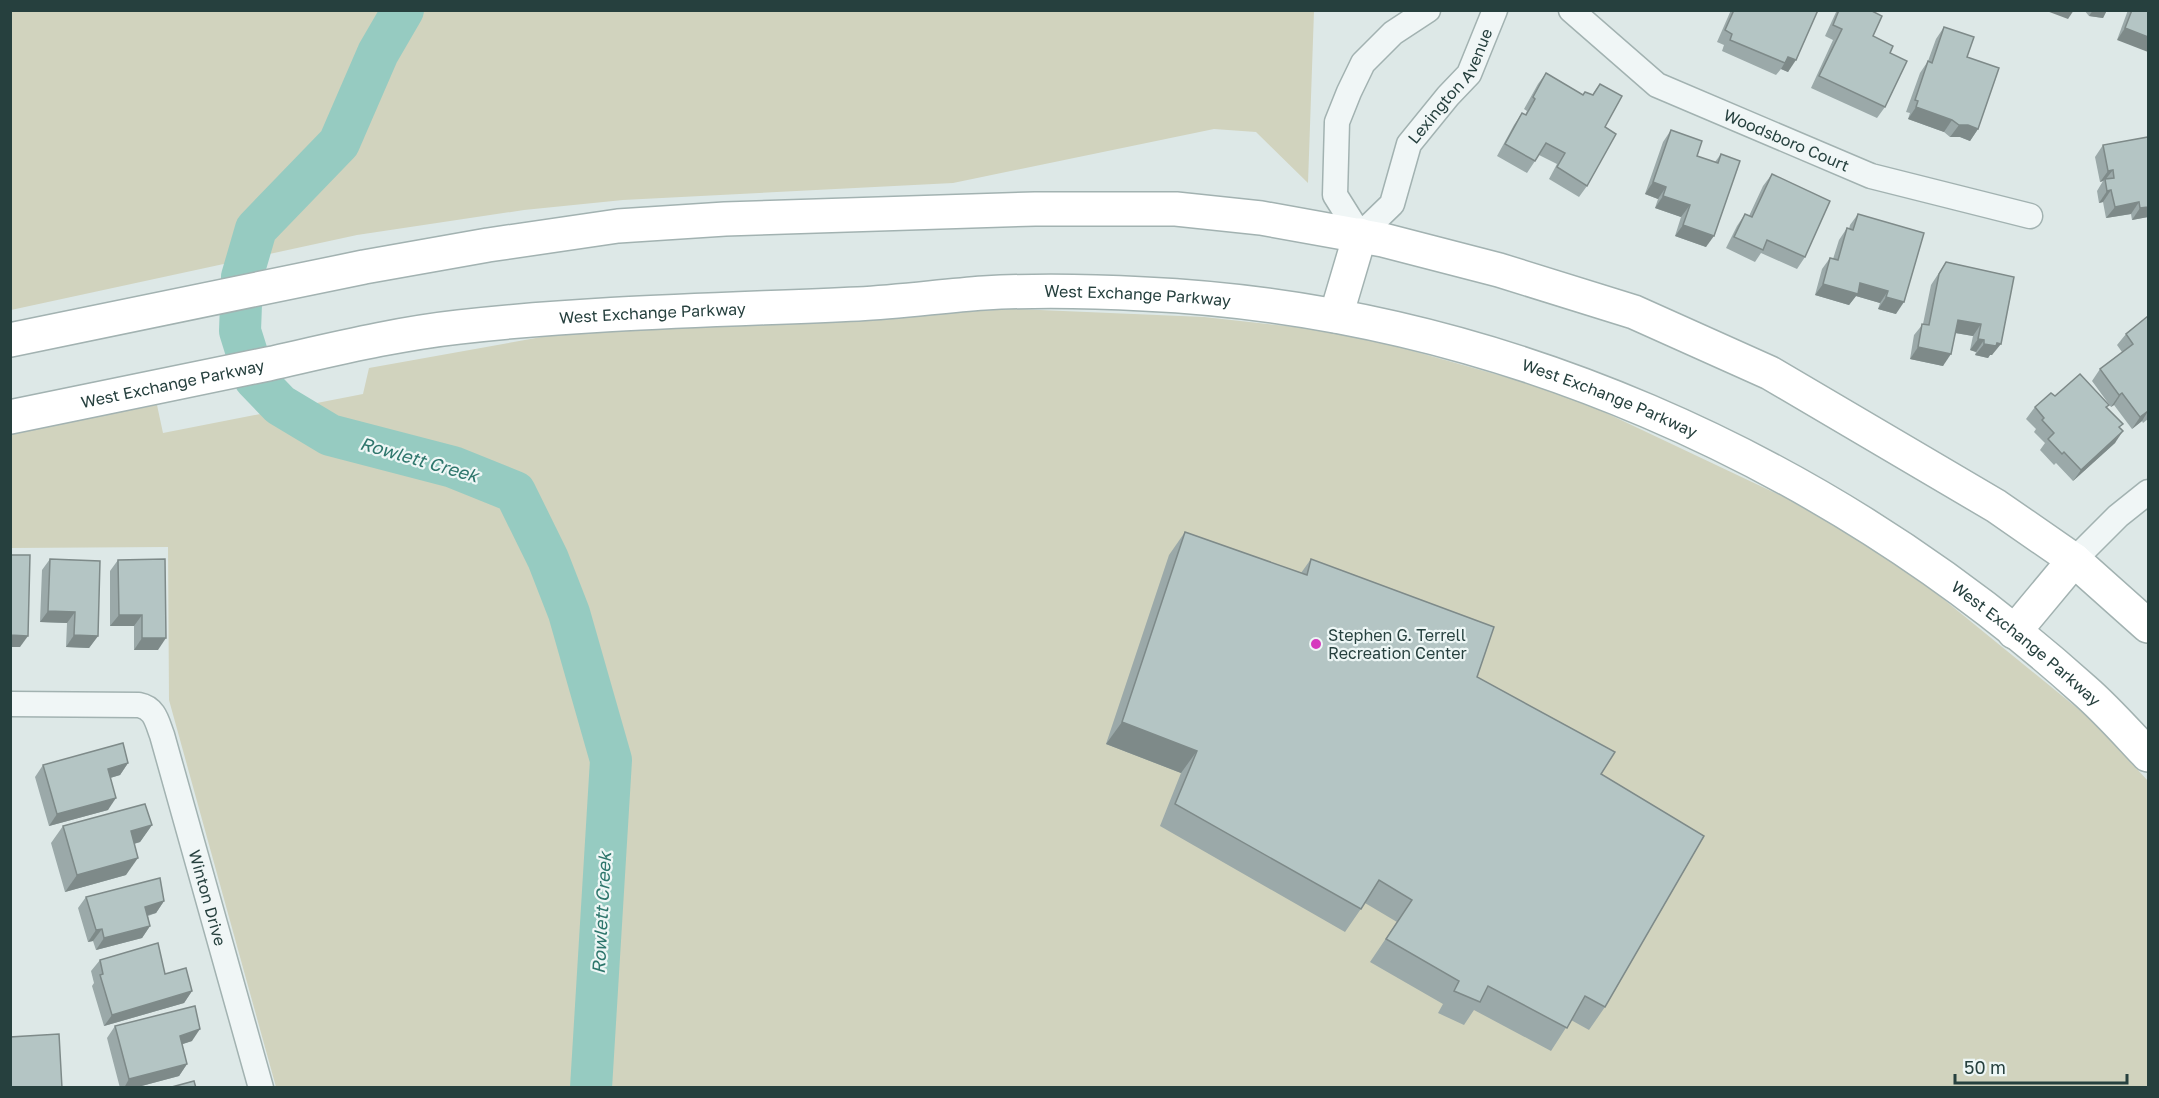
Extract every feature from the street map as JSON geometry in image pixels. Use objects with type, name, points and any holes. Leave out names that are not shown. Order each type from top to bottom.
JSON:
[{"type":"main road","points":[[10,340],[364,267],[488,245],[618,226],[724,219],[1035,209],[1176,209],[1261,218],[1360,235],[1499,270],[1634,312],[1770,373],[1996,506],[2074,560],[2148,626]]},
{"type":"main road","points":[[1336,316],[1360,235]]},
{"type":"main road","name":"West Exchange Parkway","points":[[10,417],[383,339],[455,327],[597,315],[867,304],[989,293],[1058,291],[1149,294],[1255,304],[1336,316],[1429,337],[1514,361],[1615,397],[1700,433],[1761,464],[1822,498],[1934,570],[2087,692],[2148,755]]},
{"type":"main road","points":[[2014,632],[2074,560]]},
{"type":"street","points":[[1360,235],[1335,195],[1337,122],[1363,63],[1393,33],[1428,10]]},
{"type":"street","name":"Lexington Avenue","points":[[1360,235],[1392,204],[1409,144],[1469,74],[1495,10]]},
{"type":"street","name":"Woodsboro Court","points":[[1571,10],[1657,85],[1872,176],[2030,216]]},
{"type":"street","points":[[2074,560],[2118,516],[2148,492]]},
{"type":"street","name":"Winton Drive","points":[[10,704],[127,705],[150,709],[154,713],[261,1088]]},
{"type":"green space","points":[[11,10],[1314,11],[1308,183],[1256,132],[1214,129],[953,183],[623,200],[524,210],[357,235],[11,310]]},
{"type":"green space","name":"Stephen G. Terrell Recreation Center","points":[[1014,309],[1204,317],[1349,333],[1566,394],[1788,499],[1904,567],[2093,721],[2148,781],[2148,1087],[276,1087],[169,700],[168,547],[11,548],[11,434],[157,405],[163,433],[363,394],[369,368],[564,333]]},
{"type":"building","points":[[1734,10],[1818,10],[1796,60],[1788,57],[1785,63],[1730,40],[1732,34],[1725,30]]},
{"type":"building","points":[[1839,10],[1870,10],[1882,16],[1873,36],[1893,46],[1890,53],[1907,61],[1885,107],[1819,76],[1842,29],[1833,25]]},
{"type":"building","points":[[2132,10],[2148,10],[2148,37],[2125,28]]},
{"type":"building","points":[[1944,27],[1974,37],[1967,57],[1999,68],[1978,129],[1968,125],[1959,125],[1952,120],[1916,107],[1918,101],[1915,100],[1928,61],[1932,63]]},
{"type":"building","points":[[1546,73],[1583,95],[1585,92],[1593,95],[1600,84],[1622,96],[1605,127],[1616,134],[1587,186],[1557,167],[1565,153],[1546,143],[1535,161],[1505,144],[1522,113],[1526,115]]},
{"type":"building","points":[[1671,130],[1702,141],[1697,156],[1718,163],[1721,154],[1740,161],[1714,236],[1683,225],[1690,205],[1663,196],[1666,187],[1653,182]]},
{"type":"building","points":[[2148,137],[2148,207],[2140,208],[2139,202],[2115,207],[2111,190],[2107,191],[2105,179],[2114,178],[2113,170],[2108,171],[2103,145]]},
{"type":"building","points":[[1772,174],[1830,201],[1805,257],[1767,240],[1763,250],[1734,237],[1745,214],[1752,217]]},
{"type":"building","points":[[1858,214],[1924,233],[1904,302],[1886,297],[1888,291],[1860,283],[1858,294],[1823,284],[1830,258],[1838,260],[1847,228],[1853,230]]},
{"type":"building","points":[[1946,262],[2014,277],[2001,344],[1997,343],[1996,346],[1984,344],[1984,340],[1978,339],[1981,324],[1958,320],[1951,354],[1918,347],[1922,324],[1929,325],[1939,274]]},
{"type":"building","points":[[2148,316],[2148,411],[2140,417],[2122,393],[2119,395],[2100,369],[2133,344],[2126,334]]},
{"type":"building","points":[[2080,374],[2109,405],[2106,407],[2123,424],[2119,427],[2123,431],[2081,470],[2048,439],[2054,433],[2042,420],[2044,418],[2035,407],[2051,393],[2055,396]]},
{"type":"building","points":[[1185,532],[1307,575],[1311,559],[1494,627],[1477,677],[1615,752],[1601,774],[1704,836],[1605,1007],[1585,996],[1567,1028],[1488,986],[1480,1002],[1454,991],[1459,981],[1386,939],[1412,900],[1379,880],[1361,909],[1175,804],[1197,751],[1122,722]]},
{"type":"building","points":[[10,555],[30,555],[28,636],[10,635]]},
{"type":"building","points":[[50,559],[100,561],[98,636],[74,635],[75,612],[48,611]]},
{"type":"building","points":[[165,559],[166,638],[142,638],[142,615],[119,615],[118,560]]},
{"type":"building","points":[[123,743],[128,763],[108,769],[116,798],[57,814],[43,765]]},
{"type":"building","points":[[145,804],[152,825],[131,831],[138,858],[77,875],[63,826]]},
{"type":"building","points":[[160,878],[164,901],[145,907],[150,926],[104,938],[102,929],[96,930],[86,897]]},
{"type":"building","points":[[158,943],[165,974],[186,968],[192,991],[112,1015],[100,975],[103,974],[100,960]]},
{"type":"building","points":[[195,1006],[200,1029],[180,1036],[187,1064],[129,1079],[115,1026]]},
{"type":"building","points":[[59,1034],[62,1088],[10,1088],[10,1037]]},
{"type":"building","points":[[194,1081],[196,1088],[168,1088]]},
{"type":"waterway","name":"Rowlett Creek","points":[[403,10],[378,53],[339,143],[256,229],[242,277],[240,331],[255,379],[280,405],[330,435],[453,467],[515,492],[548,559],[569,613],[611,760],[591,1088]]},
{"type":"place","name":"Stephen G. Terrell Recreation Center","points":[[1316,644]]}]
